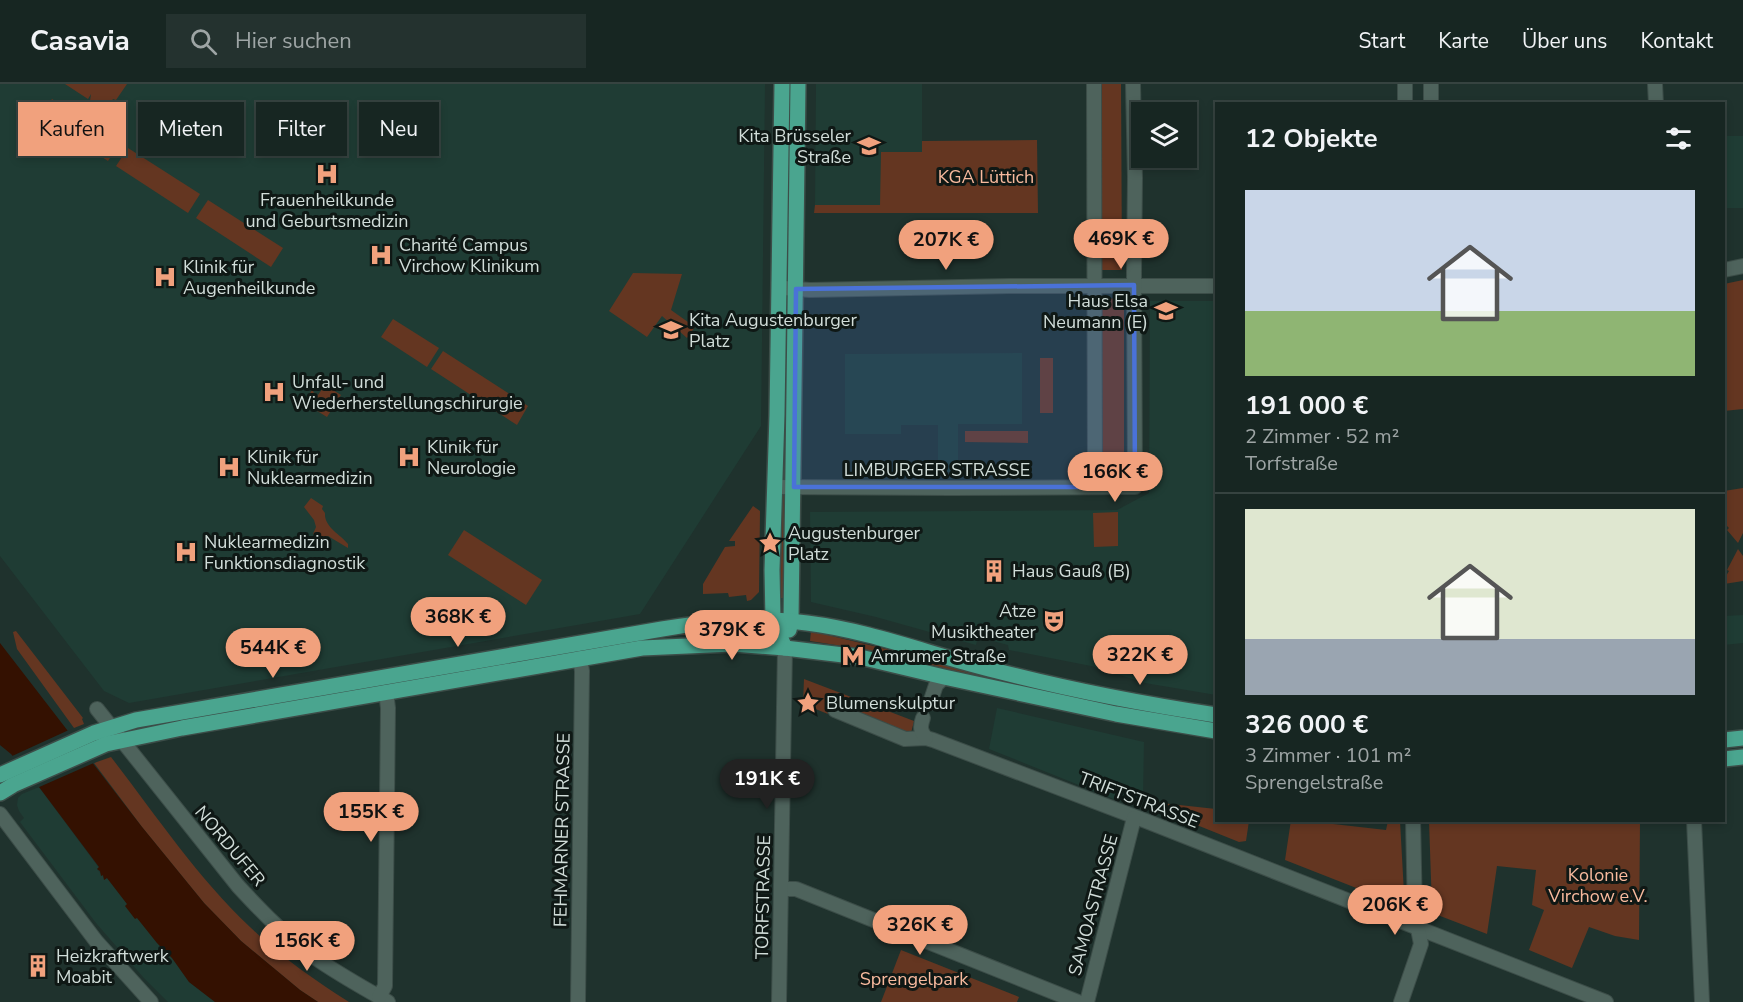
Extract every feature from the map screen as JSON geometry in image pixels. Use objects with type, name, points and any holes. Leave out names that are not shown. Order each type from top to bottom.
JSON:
[{"type":"main road","points":[[782,84],[772,570],[773,620],[785,648]]},
{"type":"main road","points":[[785,648],[791,621],[798,84]]},
{"type":"main road","points":[[4,781],[94,733],[174,713],[700,623],[755,619],[791,621],[847,630],[997,671],[1142,703],[1215,715]]},
{"type":"main road","points":[[4,781],[103,746],[182,728],[642,648],[733,644],[860,657],[1139,719],[1215,731]]},
{"type":"main road","points":[[1139,719],[1142,703]]},
{"type":"main road","points":[[1725,740],[1743,738]]},
{"type":"main road","points":[[1725,759],[1743,757]]},
{"type":"street","points":[[1094,84],[1095,487]]},
{"type":"street","points":[[1133,84],[1134,285]]},
{"type":"street","points":[[1404,102],[1405,84]]},
{"type":"street","points":[[1431,84],[1431,102]]},
{"type":"street","points":[[1655,84],[1656,102]]},
{"type":"street","points":[[1725,270],[1743,266]]},
{"type":"street","name":"LIMBURGER STRASSE","points":[[775,487],[1135,487],[1134,285]]},
{"type":"street","points":[[779,287],[819,290],[1215,285]]},
{"type":"street","name":"TORFSTRASSE","points":[[779,1002],[785,648]]},
{"type":"street","name":"FEHMARNER STRASSE","points":[[578,1002],[582,670],[580,658]]},
{"type":"street","points":[[930,702],[936,685],[944,677]]},
{"type":"street","points":[[384,1000],[388,708],[386,692]]},
{"type":"street","name":"NORDUFER","points":[[97,709],[238,886],[260,909],[288,936],[315,957],[384,1000]]},
{"type":"street","name":"TRIFTSTRASSE","points":[[835,710],[905,738],[926,738],[1606,1002]]},
{"type":"street","points":[[923,718],[920,726],[926,738]]},
{"type":"street","points":[[0,814],[96,941],[151,1002]]},
{"type":"street","name":"SAMOASTRASSE","points":[[1087,1002],[1134,818]]},
{"type":"street","points":[[1401,1002],[1421,944],[1417,928],[1413,822]]},
{"type":"street","points":[[1694,822],[1702,1002]]},
{"type":"street","points":[[781,889],[796,889],[1078,1002]]},
{"type":"highlighted area","points":[[1134,285],[1135,487],[794,487],[796,289]]},
{"type":"shaded area","name":"Charité Campus Virchow Klinikum","points":[[0,84],[765,84],[761,426],[640,614],[129,703],[104,691],[0,556]]},
{"type":"shaded area","name":"Kita Brüsseler Straße","points":[[816,84],[922,84],[922,152],[881,205],[815,205]]},
{"type":"shaded area","points":[[1725,136],[1743,136],[1743,208],[1725,208]]},
{"type":"shaded area","points":[[1150,301],[1215,301],[1215,695],[1145,683],[1091,666],[1009,650],[1008,645],[978,637],[976,645],[876,617],[811,602],[810,512],[1117,510],[1149,493]]},
{"type":"shaded area","points":[[1022,353],[1022,424],[958,424],[958,472],[938,472],[938,425],[901,425],[901,434],[845,434],[845,354]]},
{"type":"shaded area","points":[[1743,615],[1743,643],[1725,645],[1725,616]]},
{"type":"shaded area","points":[[0,643],[142,827],[204,903],[241,941],[318,1002],[215,1002],[189,982],[172,958],[137,918],[135,919],[125,906],[127,904],[107,878],[104,880],[103,875],[101,876],[97,869],[99,867],[39,787],[11,754],[0,745]]},
{"type":"shaded area","points":[[997,708],[1144,742],[1143,799],[1119,801],[989,749]]},
{"type":"shaded area","points":[[39,787],[99,868],[97,869],[105,879],[107,878],[157,943],[172,958],[189,982],[215,1002],[168,1002],[96,923],[20,822],[24,818],[17,805],[18,798]]},
{"type":"green space","points":[[65,84],[127,84],[116,100],[113,99],[111,102],[92,102],[91,94],[88,99]]},
{"type":"green space","points":[[1099,84],[1121,84],[1122,270],[1100,270]]},
{"type":"green space","name":"KGA Lüttich","points":[[1037,140],[1038,213],[814,213],[815,205],[880,205],[881,152],[922,152],[922,141]]},
{"type":"green space","points":[[128,148],[200,194],[188,213],[116,166],[123,156],[126,156]]},
{"type":"green space","points":[[100,156],[111,156],[108,161]]},
{"type":"green space","points":[[208,200],[283,248],[271,267],[196,218]]},
{"type":"green space","points":[[633,273],[682,274],[671,310],[695,327],[687,338],[662,316],[647,337],[609,311]]},
{"type":"green space","points":[[1743,280],[1743,409],[1725,411],[1725,284]]},
{"type":"green space","points":[[1100,298],[1124,299],[1124,473],[1101,473]]},
{"type":"green space","points":[[393,319],[439,348],[427,367],[381,337]]},
{"type":"green space","points":[[443,351],[528,406],[517,425],[431,369]]},
{"type":"green space","points":[[1040,358],[1053,358],[1053,413],[1040,413]]},
{"type":"green space","points":[[318,380],[320,381],[313,392],[318,395],[325,385],[341,395],[327,417],[304,403]]},
{"type":"green space","points":[[965,431],[1028,431],[1028,443],[965,442]]},
{"type":"green space","points":[[1743,488],[1743,533],[1738,543],[1725,524],[1725,491]]},
{"type":"green space","points":[[780,494],[789,494],[788,598],[780,598],[778,574]]},
{"type":"green space","points":[[311,498],[323,506],[327,522],[348,544],[348,548],[328,536],[321,540],[313,534],[316,527],[314,520],[304,507]]},
{"type":"green space","points":[[753,506],[760,511],[759,592],[747,601],[746,595],[729,597],[728,593],[703,594],[703,584],[725,547],[735,546],[735,541],[729,541]]},
{"type":"green space","points":[[1118,512],[1118,546],[1094,547],[1093,513]]},
{"type":"green space","points":[[464,530],[542,580],[526,605],[448,555]]},
{"type":"green space","points":[[1738,549],[1743,556],[1743,581],[1725,584],[1725,576],[1729,571],[1727,570]]},
{"type":"green space","points":[[755,626],[755,635],[677,635],[568,653],[696,630]]},
{"type":"green space","points":[[16,631],[83,718],[84,724],[74,728],[17,649],[13,632]]},
{"type":"green space","points":[[811,631],[1114,704],[1113,708],[881,652],[810,641]]},
{"type":"green space","points":[[804,679],[914,721],[911,733],[908,734],[857,716],[844,705],[842,695],[836,693],[833,694],[828,714],[803,704]]},
{"type":"green space","points":[[111,757],[177,845],[231,908],[285,958],[349,1002],[318,1002],[300,990],[241,941],[204,903],[94,763]]},
{"type":"green space","points":[[1152,802],[1215,809],[1215,822],[1249,822],[1246,841],[1239,842],[1152,807]]},
{"type":"green space","points":[[1291,822],[1316,822],[1386,830],[1388,822],[1400,822],[1404,893],[1392,902],[1285,860]]},
{"type":"green space","name":"Kolonie Virchow e.V.","points":[[1429,822],[1640,822],[1639,940],[1615,936],[1589,927],[1572,968],[1529,950],[1544,910],[1532,905],[1536,870],[1497,866],[1487,934],[1435,914],[1432,908]]},
{"type":"green space","name":"Sprengelpark","points":[[901,950],[1019,997],[1017,1002],[881,1002]]},
{"type":"pier","points":[[71,729],[96,762],[37,788],[10,757]]},
{"type":"place","name":"Kita Brüsseler Straße","points":[[869,146]]},
{"type":"place","name":"Frauenheilkunde und Geburtsmedizin","points":[[327,174]]},
{"type":"place","name":"Charité Campus Virchow Klinikum","points":[[381,255]]},
{"type":"place","name":"Klinik für Augenheilkunde","points":[[165,277]]},
{"type":"place","name":"Haus Elsa Neumann (E)","points":[[1166,311]]},
{"type":"place","name":"Kita Augustenburger Platz","points":[[671,330]]},
{"type":"place","name":"Unfall- und Wiederherstellungschirurgie","points":[[274,392]]},
{"type":"place","name":"Klinik für Neurologie","points":[[409,457]]},
{"type":"place","name":"Klinik für Nuklearmedizin","points":[[229,467]]},
{"type":"place","name":"Augustenburger Platz","points":[[770,543]]},
{"type":"place","name":"Nuklearmedizin Funktionsdiagnostik","points":[[186,552]]},
{"type":"place","name":"Haus Gauß (B)","points":[[994,571]]},
{"type":"place","name":"Atze Musiktheater","points":[[1054,621]]},
{"type":"place","name":"Amrumer Straße","points":[[853,656]]},
{"type":"place","name":"Blumenskulptur","points":[[808,703]]},
{"type":"place","name":"Heizkraftwerk Moabit","points":[[38,966]]}]
